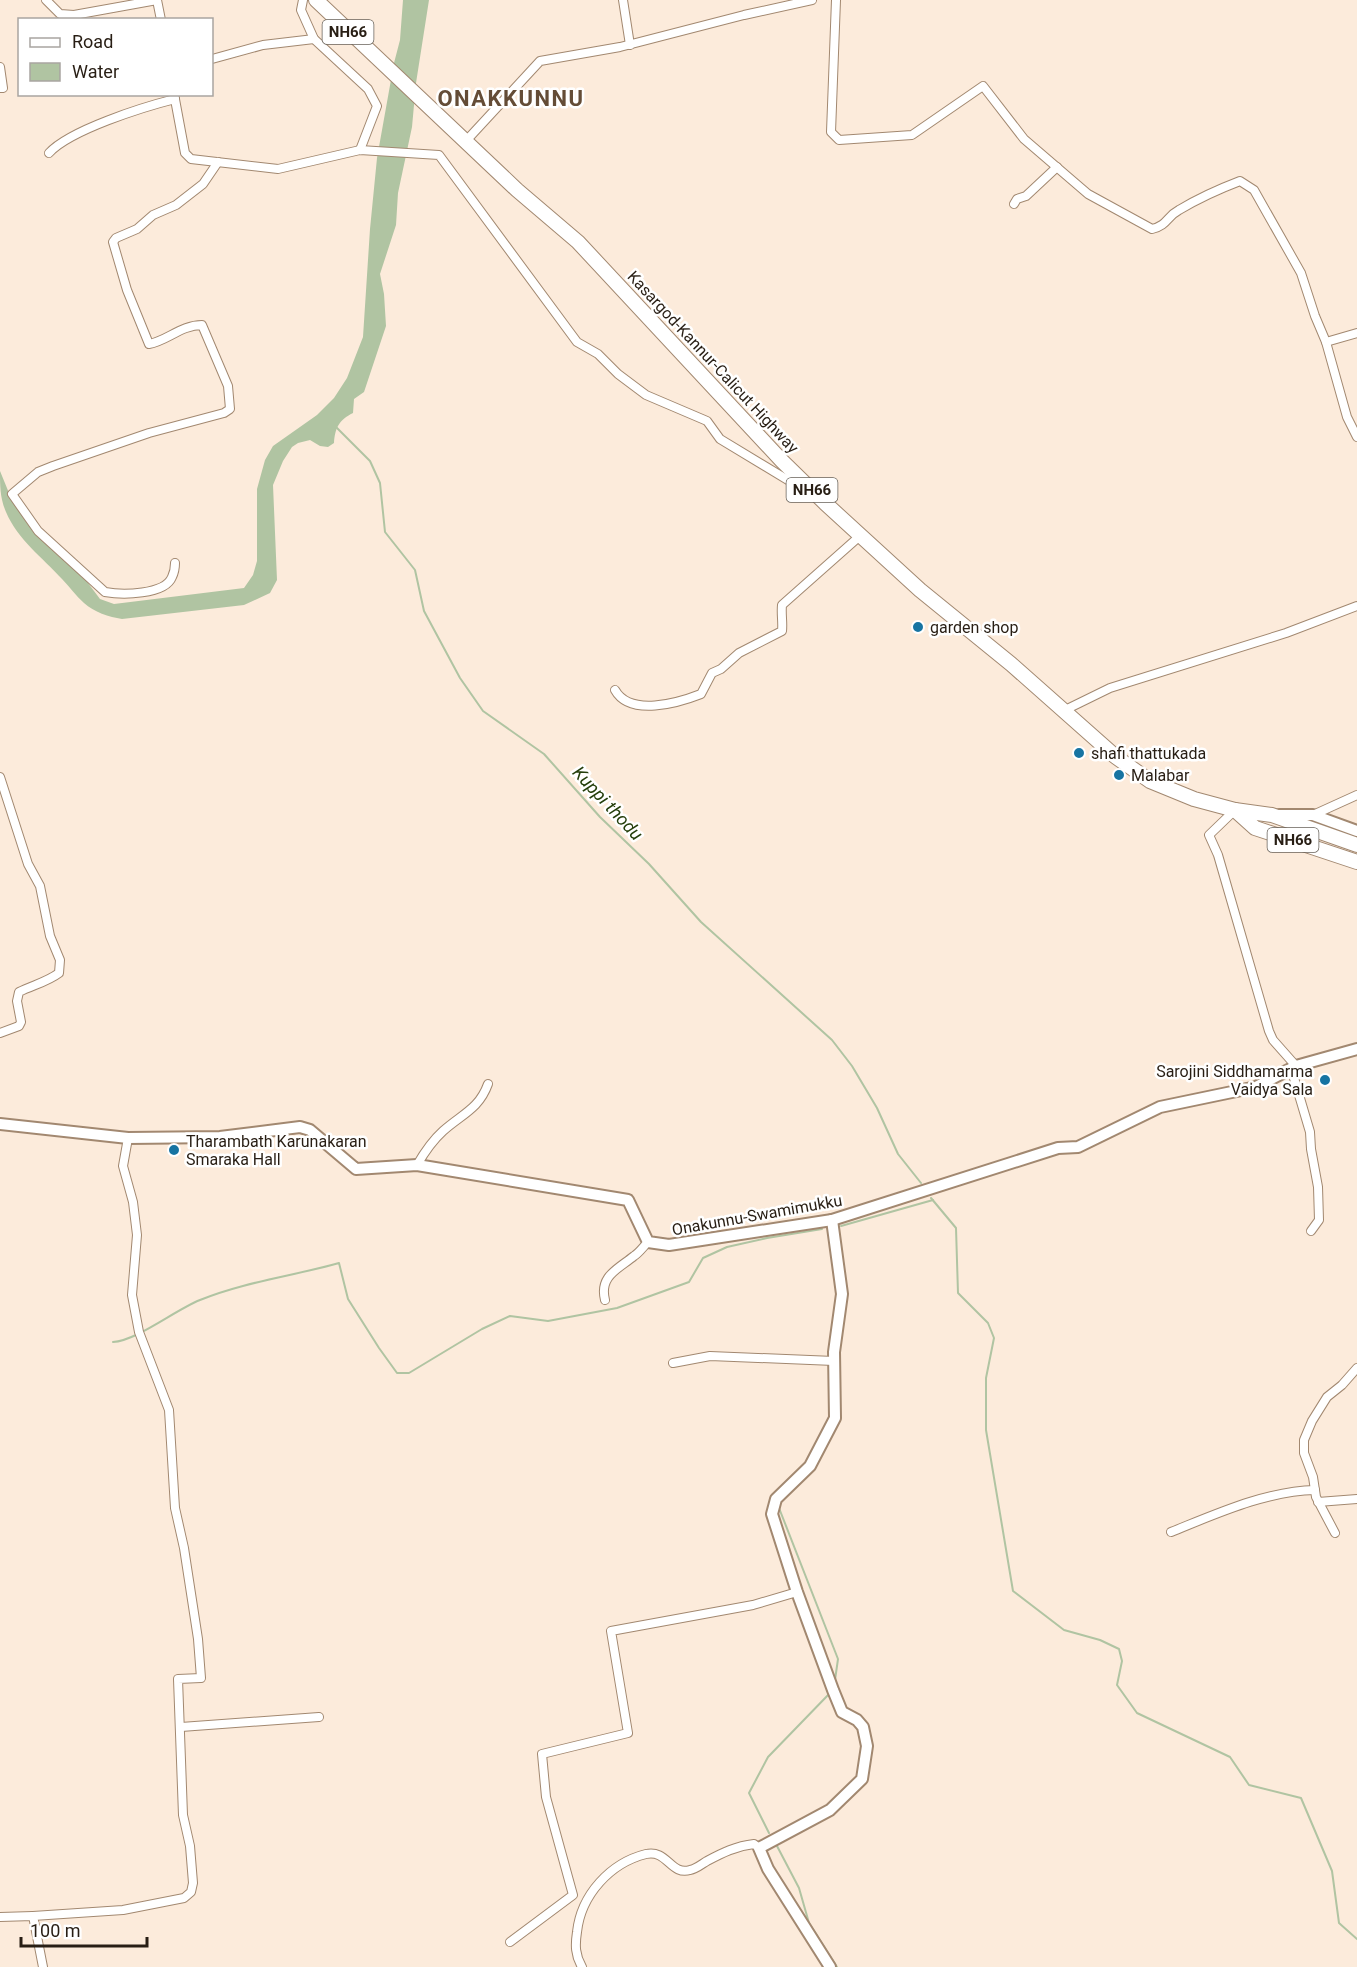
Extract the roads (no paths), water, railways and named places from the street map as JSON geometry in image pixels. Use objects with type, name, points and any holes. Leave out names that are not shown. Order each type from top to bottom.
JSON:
[{"type":"highway","name":"Kasargod-Kannur-Calicut Highway","points":[[315,0],[517,190],[578,242],[782,461],[825,503],[920,590],[1011,664],[1116,757],[1150,781],[1194,799],[1235,810],[1272,815],[1357,845]]},
{"type":"highway","name":"Kasargod-Kannur-Calicut Highway","points":[[1235,810],[1255,828],[1357,862]]},
{"type":"street","points":[[46,0],[60,14],[74,15],[157,0],[161,18]]},
{"type":"street","points":[[303,0],[301,10],[314,39],[368,89],[377,106],[360,150]]},
{"type":"street","points":[[623,0],[630,45]]},
{"type":"street","points":[[465,142],[540,61],[630,45],[812,0]]},
{"type":"street","points":[[836,0],[831,132],[839,140],[912,135],[983,86],[1024,139],[1088,194],[1152,229],[1162,227],[1175,212],[1210,192],[1240,181],[1254,190],[1302,273],[1315,316],[1326,342],[1347,417],[1357,437]]},
{"type":"street","points":[[213,59],[263,45],[314,39]]},
{"type":"street","points":[[0,67],[3,88],[0,88]]},
{"type":"street","points":[[49,153],[55,146],[74,136],[135,110],[175,97],[185,153],[191,159],[278,169],[360,150],[439,155],[577,342],[598,354],[618,374],[646,395],[708,421],[720,439],[825,503]]},
{"type":"street","points":[[175,563],[172,579],[161,589],[118,594],[105,592],[38,531],[12,494],[38,472],[53,466],[149,434],[224,414],[230,409],[228,386],[202,325],[194,325],[149,344],[128,290],[113,242],[117,237],[137,229],[153,215],[176,205],[203,184],[218,162]]},
{"type":"street","points":[[1014,204],[1017,199],[1026,196],[1057,167]]},
{"type":"street","points":[[1326,342],[1357,333]]},
{"type":"street","points":[[615,690],[620,698],[635,704],[649,705],[676,702],[701,694],[712,673],[721,669],[739,653],[782,631],[783,624],[780,616],[782,605],[861,535]]},
{"type":"street","points":[[1063,711],[1110,688],[1286,633],[1357,606]]},
{"type":"street","points":[[0,777],[28,864],[40,886],[50,936],[60,960],[59,973],[48,981],[19,992],[17,1001],[21,1022],[19,1026],[0,1033]]},
{"type":"street","points":[[1313,815],[1357,795]]},
{"type":"street","points":[[1235,810],[1209,835],[1218,855],[1269,1031],[1273,1040],[1294,1067],[1310,1132],[1318,1187],[1319,1220],[1311,1232]]},
{"type":"street","points":[[1272,815],[1313,815],[1357,831]]},
{"type":"street","name":"Onakunnu-Swamimukku","points":[[648,1242],[669,1245],[832,1220],[1058,1148],[1078,1147],[1160,1107],[1256,1087],[1294,1067],[1357,1049]]},
{"type":"street","points":[[417,1164],[442,1132],[481,1101],[488,1084]]},
{"type":"street","points":[[0,1124],[128,1138],[220,1137],[300,1128],[310,1130],[356,1169],[417,1164],[628,1200],[648,1242],[636,1256],[613,1270],[607,1278],[605,1300]]},
{"type":"street","points":[[0,1917],[123,1910],[184,1898],[191,1892],[194,1883],[190,1846],[183,1815],[178,1679],[201,1678],[199,1649],[184,1548],[175,1508],[169,1410],[139,1332],[132,1295],[137,1235],[133,1202],[123,1166],[128,1138]]},
{"type":"street","points":[[759,1848],[830,1810],[862,1779],[867,1746],[863,1727],[842,1712],[796,1592],[772,1514],[776,1499],[810,1466],[836,1418],[834,1361],[843,1294],[832,1220]]},
{"type":"street","points":[[673,1363],[710,1356],[834,1361]]},
{"type":"street","points":[[1335,1533],[1318,1502],[1313,1477],[1304,1454],[1304,1440],[1312,1421],[1327,1397],[1357,1368]]},
{"type":"street","points":[[1171,1532],[1213,1515],[1263,1499],[1294,1491],[1315,1490]]},
{"type":"street","points":[[1318,1502],[1357,1499]]},
{"type":"street","points":[[510,1942],[573,1894],[546,1797],[542,1754],[628,1733],[610,1631],[753,1605],[796,1592]]},
{"type":"street","points":[[180,1727],[320,1717]]},
{"type":"street","points":[[582,1967],[576,1956],[575,1947],[579,1915],[587,1898],[604,1877],[622,1862],[650,1853],[663,1856],[680,1870],[690,1870],[737,1847],[754,1844],[759,1848],[768,1869],[830,1967]]},
{"type":"street","points":[[33,1916],[43,1967]]},
{"type":"water","points":[[403,0],[429,0],[416,83],[412,127],[398,193],[396,225],[380,274],[386,326],[364,392],[354,399],[353,413],[339,425],[334,443],[328,447],[320,446],[310,440],[298,443],[292,447],[283,461],[273,485],[277,580],[270,593],[244,605],[122,619],[97,611],[81,600],[17,531],[3,502],[0,471],[9,493],[35,533],[85,579],[100,599],[114,604],[244,588],[253,575],[257,561],[257,489],[265,460],[273,446],[317,415],[334,398],[347,378],[363,337],[377,158],[400,40]]},
{"type":"waterway","name":"Kuppi thodu","points":[[336,427],[370,461],[380,483],[385,532],[415,570],[424,611],[460,678],[483,711],[544,754],[600,817],[649,864],[701,922],[832,1040],[852,1066],[877,1108],[898,1154],[921,1183]]},
{"type":"waterway","points":[[931,1198],[956,1228],[958,1293],[988,1323],[994,1338],[986,1378],[986,1430],[1013,1591],[1064,1630],[1100,1640],[1119,1649],[1122,1661],[1117,1685],[1137,1713],[1230,1757],[1249,1785],[1301,1798],[1332,1871],[1339,1923],[1357,1939]]},
{"type":"waterway","points":[[841,1226],[933,1200]]},
{"type":"waterway","points":[[113,1342],[144,1331],[190,1305],[217,1294],[339,1263],[348,1299],[379,1348],[397,1373],[409,1373],[482,1329],[510,1316],[548,1321],[617,1308],[689,1282],[703,1258],[727,1247],[822,1229]]},
{"type":"waterway","points":[[779,1508],[838,1659],[835,1680]]},
{"type":"waterway","points":[[769,1833],[749,1793],[768,1757],[830,1693]]},
{"type":"waterway","points":[[777,1846],[799,1888],[809,1923],[837,1967]]},
{"type":"place","name":"garden shop","points":[[918,627]]},
{"type":"place","name":"shafi thattukada","points":[[1079,753]]},
{"type":"place","name":"Malabar","points":[[1119,775]]},
{"type":"place","name":"Sarojini Siddhamarma Vaidya Sala","points":[[1325,1080]]},
{"type":"place","name":"Tharambath Karunakaran Smaraka Hall","points":[[174,1150]]},
{"type":"district","name":"ONAKKUNNU","points":[[511,98]]}]
